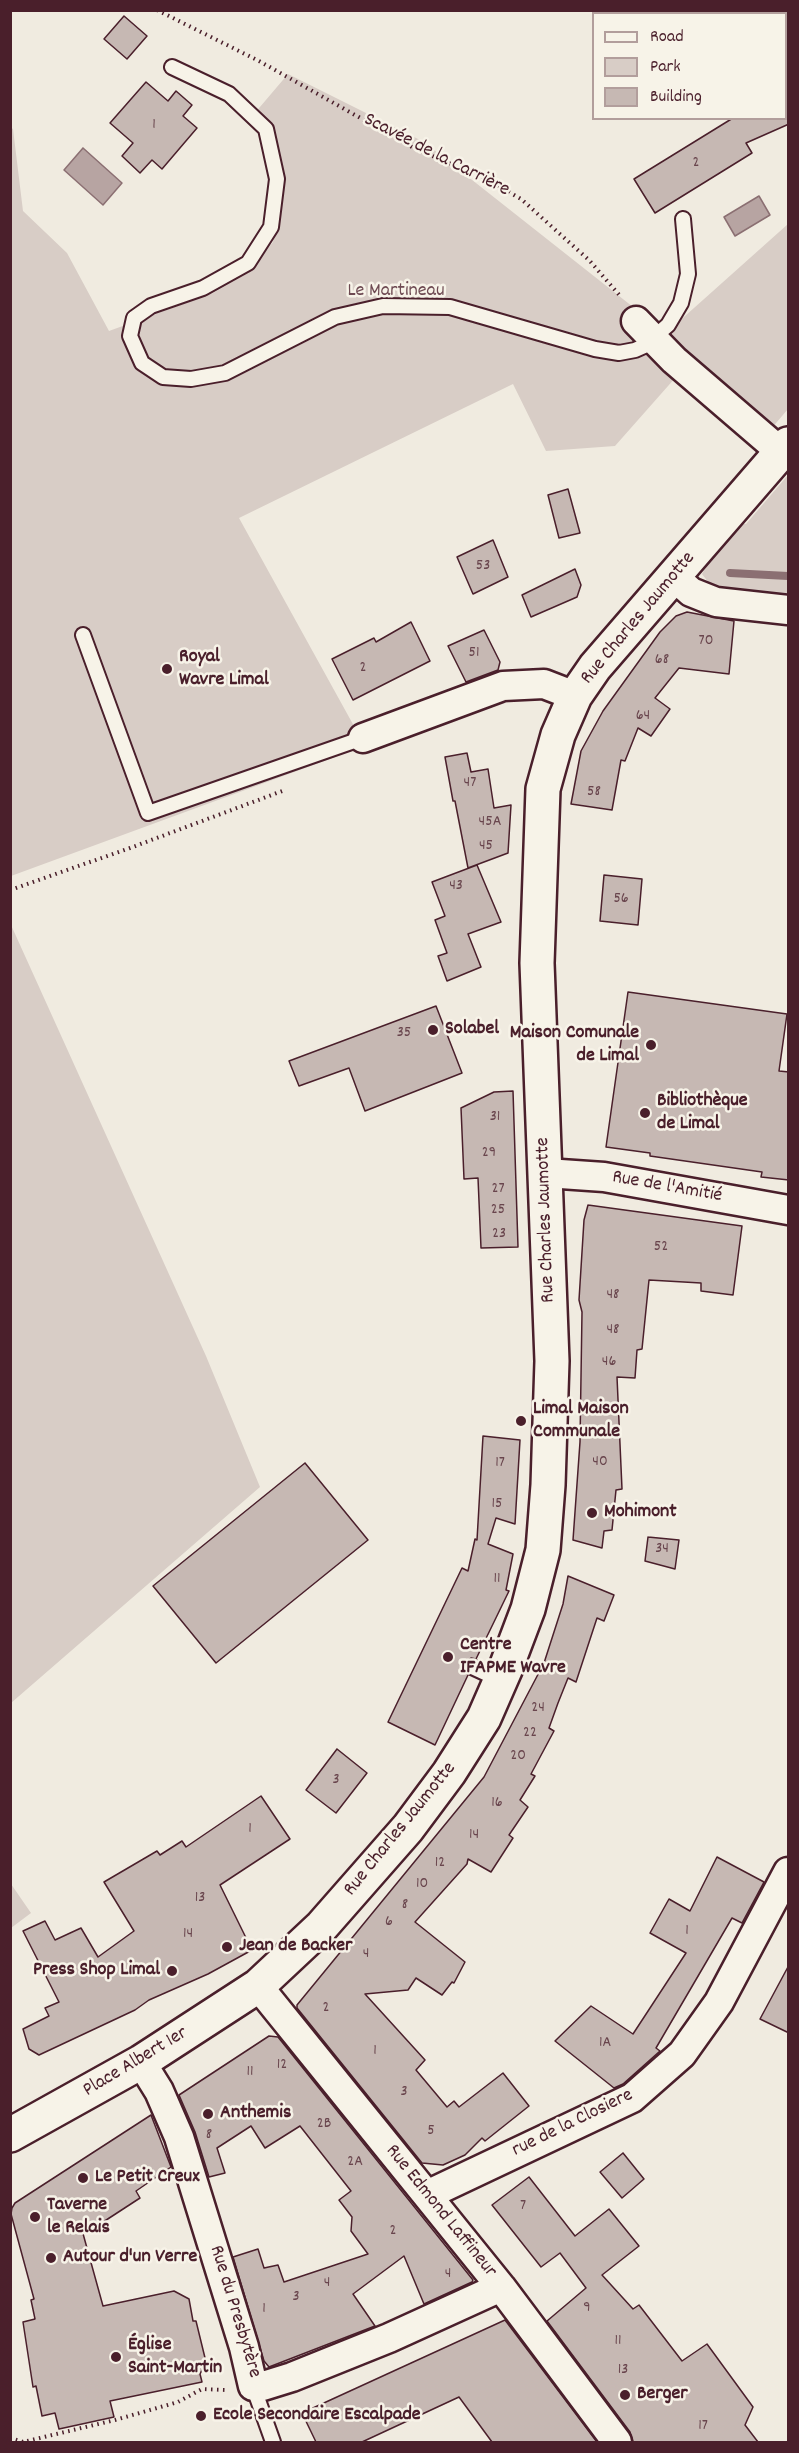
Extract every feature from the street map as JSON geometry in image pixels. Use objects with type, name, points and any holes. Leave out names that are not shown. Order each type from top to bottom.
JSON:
[{"type":"main road","name":"Rue Charles Jaumotte","points":[[258,1986],[322,1926],[408,1828],[449,1773],[484,1718],[486,1674],[528,1609],[543,1550],[548,1485],[552,1361],[537,963],[543,789],[558,735],[575,696],[595,667],[785,448]]},
{"type":"main road","name":"Place Albert 1er","points":[[10,2134],[141,2062],[258,1986]]},
{"type":"street","points":[[645,330],[674,360],[785,448]]},
{"type":"street","points":[[673,576],[691,592],[716,602],[789,610]]},
{"type":"street","points":[[363,738],[503,686],[544,684],[575,696]]},
{"type":"street","name":"Rue de l'Amitié","points":[[546,1173],[604,1177],[789,1210]]},
{"type":"street","name":"rue de la Closiere","points":[[427,2195],[632,2098],[682,2054],[719,2002],[789,1872]]},
{"type":"street","name":"Rue Edmond Laffineur","points":[[258,1986],[501,2287],[617,2442]]},
{"type":"street","name":"Rue du Presbytère","points":[[141,2062],[159,2091],[179,2137],[237,2326],[241,2388],[292,2377],[389,2338],[501,2287]]},
{"type":"lane","points":[[172,67],[230,94],[266,129],[277,179],[271,227],[248,263],[203,288],[151,306],[134,318],[130,336],[142,363],[163,377],[191,379],[225,373],[334,317],[384,306],[450,307],[619,354],[635,350],[645,330],[668,325],[681,303],[688,274],[683,219]]},
{"type":"lane","points":[[83,635],[148,813],[363,738]]},
{"type":"lane","points":[[241,2388],[273,2442]]},
{"type":"path","name":"Scavée de la Carrière","points":[[157,10],[259,61],[412,147],[490,181],[521,200],[589,260],[627,304],[645,330]]},
{"type":"path","points":[[10,2438],[23,2442],[116,2421],[178,2402],[202,2389],[241,2388]]},
{"type":"green space","name":"Le Martineau","points":[[288,74],[424,142],[666,333],[788,224],[788,409],[771,429],[691,360],[615,446],[546,451],[513,384],[239,518],[365,746],[11,876],[10,127],[13,129],[23,211],[67,253],[109,331],[213,293],[248,273],[273,242],[277,210],[272,155],[254,114]]},
{"type":"green space","points":[[788,475],[788,599],[715,591],[702,574],[731,523],[746,524]]},
{"type":"green space","points":[[11,925],[206,1356],[260,1487],[11,1703]]},
{"type":"green space","points":[[11,1884],[31,1913],[10,1928]]},
{"type":"shaded area","points":[[83,148],[122,183],[103,205],[64,170]]},
{"type":"shaded area","points":[[759,196],[770,215],[735,236],[724,217]]},
{"type":"building","points":[[124,16],[147,36],[127,59],[104,39]]},
{"type":"building","points":[[146,82],[168,101],[176,91],[192,105],[183,116],[197,128],[162,169],[152,160],[140,173],[122,156],[133,143],[110,123]]},
{"type":"building","points":[[789,118],[789,124],[746,143],[752,153],[655,213],[634,179],[730,120],[787,120]]},
{"type":"building","points":[[568,489],[580,533],[559,538],[548,495]]},
{"type":"building","points":[[493,540],[508,577],[473,594],[457,557]]},
{"type":"building","points":[[575,569],[581,585],[577,597],[531,617],[522,595]]},
{"type":"building","points":[[687,612],[734,621],[729,674],[679,668],[655,698],[670,709],[651,736],[638,728],[625,761],[621,760],[612,810],[571,804],[581,751],[603,711],[660,632],[676,616]]},
{"type":"building","points":[[411,622],[430,661],[353,700],[332,659],[374,638],[376,642]]},
{"type":"building","points":[[484,630],[500,662],[498,670],[466,682],[448,646]]},
{"type":"building","points":[[467,753],[471,772],[488,769],[494,808],[511,805],[508,853],[468,868],[445,757]]},
{"type":"building","points":[[477,865],[501,922],[468,934],[481,967],[447,981],[438,956],[447,953],[435,920],[445,916],[432,882]]},
{"type":"building","points":[[604,875],[642,879],[638,925],[600,921]]},
{"type":"building","points":[[628,992],[787,1014],[779,1071],[789,1072],[789,1180],[761,1177],[762,1172],[650,1156],[650,1153],[606,1147]]},
{"type":"building","points":[[436,1006],[462,1073],[365,1111],[349,1068],[299,1086],[289,1061]]},
{"type":"building","points":[[513,1091],[518,1247],[481,1248],[478,1178],[464,1179],[461,1108],[494,1092]]},
{"type":"building","points":[[588,1205],[742,1226],[733,1295],[701,1291],[701,1283],[649,1280],[642,1349],[637,1350],[635,1378],[617,1377],[622,1489],[616,1490],[612,1530],[604,1531],[602,1548],[573,1540],[580,1442],[582,1312],[579,1300],[584,1220]]},
{"type":"building","name":"Centre IFAPME Wavre","points":[[483,1436],[520,1440],[515,1524],[496,1518],[488,1544],[513,1554],[506,1590],[509,1591],[476,1659],[471,1658],[464,1663],[463,1668],[468,1675],[435,1745],[388,1722],[462,1568],[468,1571],[475,1539],[477,1540]]},
{"type":"building","points":[[305,1463],[368,1540],[216,1663],[153,1586]]},
{"type":"building","points":[[648,1537],[679,1540],[675,1569],[645,1561]]},
{"type":"building","points":[[568,1576],[614,1595],[604,1621],[597,1618],[576,1682],[568,1678],[549,1728],[554,1731],[531,1774],[535,1776],[520,1800],[528,1807],[509,1835],[513,1838],[491,1872],[468,1859],[467,1864],[415,1922],[465,1962],[454,1983],[452,1982],[442,1995],[416,1978],[408,1990],[365,1994],[425,2060],[416,2070],[447,2107],[454,2101],[459,2107],[503,2073],[529,2106],[485,2141],[482,2138],[465,2155],[443,2165],[422,2163],[297,2008],[297,2005],[484,1777],[544,1663],[563,1604]]},
{"type":"building","points":[[337,1749],[367,1773],[336,1813],[306,1790]]},
{"type":"building","points":[[261,1796],[290,1839],[220,1885],[252,1950],[208,1974],[149,2000],[135,2010],[39,2055],[29,2049],[23,2029],[49,2016],[45,2008],[59,2002],[23,1931],[45,1921],[55,1940],[81,1928],[98,1957],[134,1931],[104,1882],[157,1851],[160,1855],[182,1841],[186,1847]]},
{"type":"building","points":[[717,1857],[764,1882],[742,1923],[732,1918],[656,2048],[660,2051],[623,2084],[614,2088],[555,2041],[591,2006],[633,2034],[686,1953],[650,1933],[669,1899],[690,1911]]},
{"type":"building","points":[[789,1965],[789,2033],[760,2019]]},
{"type":"building","points":[[269,2036],[278,2037],[473,2280],[424,2304],[404,2256],[353,2294],[375,2326],[269,2367],[264,2361],[233,2257],[258,2249],[264,2268],[278,2265],[284,2282],[368,2254],[351,2231],[352,2217],[339,2200],[351,2191],[300,2126],[265,2148],[251,2126],[217,2148],[225,2173],[209,2177],[195,2132],[179,2095]]},
{"type":"building","points":[[151,2115],[171,2167],[136,2191],[140,2198],[97,2226],[82,2230],[103,2306],[174,2291],[189,2299],[193,2321],[196,2321],[206,2362],[200,2374],[202,2382],[110,2401],[114,2417],[59,2429],[55,2413],[42,2416],[36,2386],[33,2387],[23,2322],[35,2319],[31,2300],[34,2299],[11,2214],[12,2208],[15,2203]]},
{"type":"building","points":[[623,2153],[644,2179],[622,2198],[600,2172]]},
{"type":"building","points":[[529,2177],[575,2236],[609,2209],[639,2246],[602,2275],[633,2309],[639,2305],[682,2361],[707,2344],[753,2407],[745,2425],[758,2442],[633,2442],[630,2432],[547,2321],[586,2288],[560,2253],[541,2267],[492,2205]]},
{"type":"building","points":[[505,2320],[597,2442],[492,2442],[459,2397],[362,2442],[316,2442],[302,2413]]},
{"type":"waterway","points":[[730,573],[788,576]]},
{"type":"place","name":"Royal Wavre Limal","points":[[167,669]]},
{"type":"place","name":"Solabel","points":[[433,1030]]},
{"type":"place","name":"Maison Comunale de Limal","points":[[651,1045]]},
{"type":"place","name":"Bibliothèque de Limal","points":[[645,1113]]},
{"type":"place","name":"Limal Maison Communale","points":[[521,1421]]},
{"type":"place","name":"Mohimont","points":[[592,1513]]},
{"type":"place","name":"Centre IFAPME Wavre","points":[[448,1657]]},
{"type":"place","name":"Jean de Backer","points":[[227,1947]]},
{"type":"place","name":"Press Shop Limal","points":[[172,1971]]},
{"type":"place","name":"Anthemis","points":[[208,2114]]},
{"type":"place","name":"Le Petit Creux","points":[[83,2178]]},
{"type":"place","name":"Taverne le Relais","points":[[35,2217]]},
{"type":"place","name":"Autour d'un Verre","points":[[51,2258]]},
{"type":"place","name":"Église Saint-Martin","points":[[116,2357]]},
{"type":"place","name":"Berger","points":[[625,2395]]},
{"type":"place","name":"Ecole Secondaire Escalpade","points":[[201,2416]]}]
